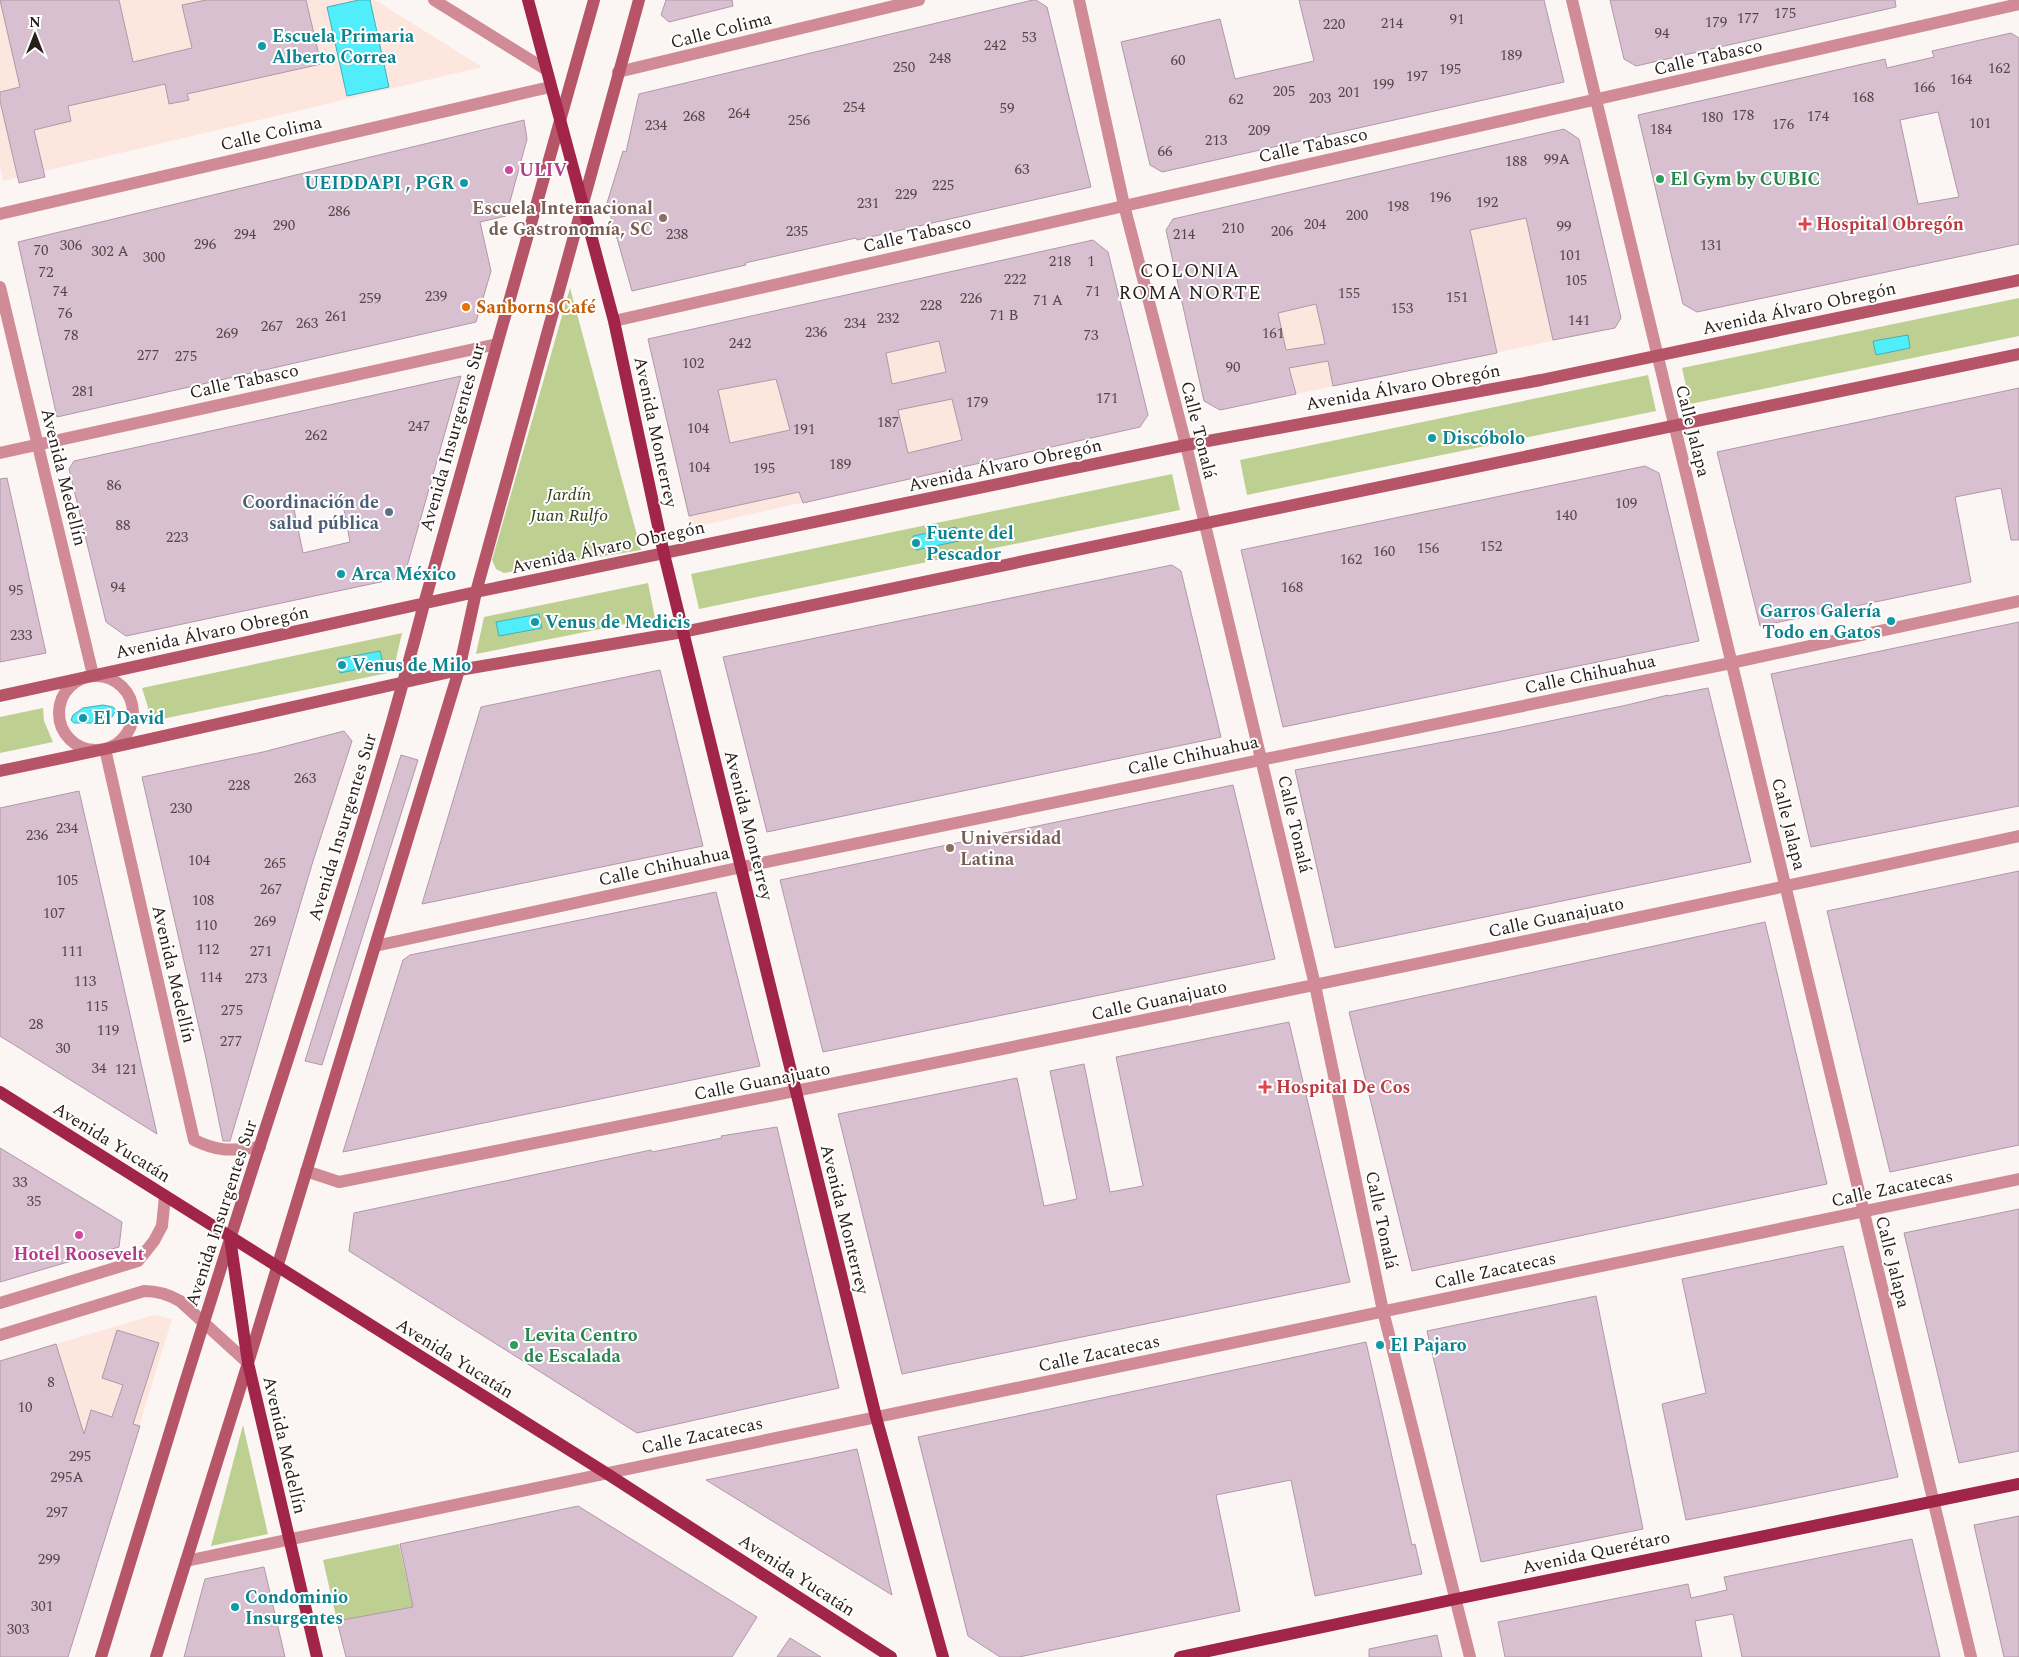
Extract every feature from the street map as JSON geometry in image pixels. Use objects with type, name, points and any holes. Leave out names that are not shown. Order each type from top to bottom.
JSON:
[{"type":"main road","name":"Avenida Monterrey","points":[[528,0],[559,123],[614,321],[664,554],[876,1417],[943,1657]]},
{"type":"main road","name":"Avenida Insurgentes Sur","points":[[101,1657],[184,1382],[293,1047],[404,682],[496,344],[594,0]]},
{"type":"main road","points":[[156,1657],[248,1364],[459,670],[476,592],[639,0]]},
{"type":"main road","name":"Avenida Álvaro Obregón","points":[[0,696],[476,592],[1186,445],[1541,380],[2019,280]]},
{"type":"main road","points":[[0,771],[459,670],[683,632],[2019,354]]},
{"type":"main road","name":"Avenida Yucatán","points":[[0,1092],[606,1473],[890,1657]]},
{"type":"main road","name":"Avenida Medellín","points":[[230,1238],[248,1364],[317,1657]]},
{"type":"main road","name":"Avenida Querétaro","points":[[1180,1657],[2019,1484]]},
{"type":"street","points":[[434,0],[545,68]]},
{"type":"street","name":"Calle Colima","points":[[618,72],[919,0]]},
{"type":"street","name":"Calle Tonalá","points":[[1079,0],[1124,205],[1186,445],[1203,523],[1262,758],[1315,985],[1383,1311],[1470,1657]]},
{"type":"street","name":"Calle Jalapa","points":[[1572,0],[1971,1657]]},
{"type":"street","name":"Calle Tabasco","points":[[614,321],[1124,205],[1596,101],[2019,4]]},
{"type":"street","name":"Calle Colima","points":[[0,214],[550,87]]},
{"type":"street","name":"Avenida Medellín","points":[[0,287],[93,675]]},
{"type":"street","name":"Calle Tabasco","points":[[0,453],[496,344]]},
{"type":"street","name":"Calle Chihuahua","points":[[375,946],[742,867],[1262,758],[1731,663],[2019,601]]},
{"type":"street","points":[[93,675],[113,679],[121,685],[132,702],[134,712],[133,722],[123,739],[115,746],[106,749],[94,750],[83,748],[73,743],[60,724],[58,713],[60,702],[72,684],[82,678],[93,675]]},
{"type":"street","name":"Avenida Medellín","points":[[106,749],[194,1140],[223,1151],[260,1147]]},
{"type":"street","name":"Calle Guanajuato","points":[[306,1171],[339,1182],[796,1092],[1315,985],[2019,836]]},
{"type":"street","name":"Calle Zacatecas","points":[[186,1561],[2019,1179]]},
{"type":"street","points":[[0,1303],[138,1260],[154,1241],[162,1226],[165,1196]]},
{"type":"street","points":[[0,1335],[144,1291],[156,1291],[172,1296],[248,1364]]},
{"type":"shaded area","points":[[0,0],[375,0],[482,67],[3,181],[0,166]]},
{"type":"shaded area","points":[[1526,218],[1621,318],[1615,328],[1277,398],[1260,321],[1428,238]]},
{"type":"shaded area","points":[[1050,317],[1079,439],[691,528],[662,402]]},
{"type":"shaded area","points":[[154,1315],[172,1319],[68,1657],[0,1657],[23,1354]]},
{"type":"green space","name":"Jardín Juan Rulfo","points":[[570,288],[641,550],[504,573],[496,569],[492,560]]},
{"type":"green space","points":[[2019,298],[2019,336],[1690,404],[1682,368]]},
{"type":"green space","points":[[1648,375],[1656,411],[1247,495],[1240,460]]},
{"type":"green space","points":[[1172,474],[1180,510],[699,609],[691,574]]},
{"type":"green space","points":[[648,583],[655,618],[476,654],[484,617]]},
{"type":"green space","points":[[402,633],[393,672],[147,722],[148,707],[142,688]]},
{"type":"green space","points":[[43,708],[44,721],[53,742],[0,753],[0,717]]},
{"type":"green space","points":[[243,1425],[268,1534],[211,1546]]},
{"type":"green space","points":[[399,1544],[413,1607],[337,1621],[323,1560]]},
{"type":"water","points":[[359,0],[370,0],[389,87],[347,96],[327,7]]},
{"type":"water","points":[[1908,335],[1910,348],[1876,355],[1873,341]]},
{"type":"water","points":[[956,527],[959,541],[916,550],[913,536]]},
{"type":"water","points":[[539,614],[542,628],[499,636],[496,622]]},
{"type":"water","points":[[380,651],[383,664],[340,673],[337,659]]},
{"type":"water","points":[[103,705],[113,707],[116,710],[112,717],[96,723],[74,723],[71,720],[73,715],[83,708]]},
{"type":"building","points":[[0,0],[119,0],[133,62],[192,48],[182,5],[206,0],[306,0],[321,64],[187,94],[189,100],[169,104],[165,84],[68,106],[71,121],[34,130],[45,177],[19,183],[0,101],[0,92],[20,87]]},
{"type":"building","points":[[666,0],[732,0],[733,6],[669,22],[661,15]]},
{"type":"building","points":[[1033,0],[1047,7],[1091,187],[857,240],[856,238],[745,263],[746,265],[632,291],[607,203],[623,151],[626,152],[639,94]]},
{"type":"building","points":[[1299,0],[1544,0],[1564,82],[1162,172],[1150,165],[1121,42],[1220,19],[1235,79],[1314,61]]},
{"type":"building","points":[[1610,0],[1895,0],[1896,7],[1636,66],[1624,59]]},
{"type":"building","points":[[2011,33],[2019,38],[2019,244],[1697,312],[1683,304],[1638,115],[1885,59],[1887,68],[1934,57],[1932,51]],"holes":[[[1938,112],[1959,197],[1918,204],[1900,120]]]},
{"type":"building","points":[[524,120],[527,139],[506,216],[480,222],[491,271],[476,322],[57,417],[18,242]]},
{"type":"building","points":[[1564,129],[1579,139],[1621,318],[1615,328],[1553,340],[1526,218],[1470,230],[1497,353],[1333,386],[1328,361],[1289,368],[1296,394],[1220,410],[1204,401],[1166,230],[1173,219]],"holes":[[[1316,304],[1325,344],[1286,350],[1278,313]]]},
{"type":"building","points":[[1093,240],[1108,252],[1148,415],[1140,427],[803,503],[799,492],[689,516],[648,339]],"holes":[[[939,341],[946,372],[892,384],[886,353]],[[776,379],[790,430],[730,443],[718,390]],[[952,399],[962,440],[908,453],[898,410]]]},
{"type":"building","points":[[461,376],[404,577],[126,636],[106,622],[69,469],[74,461]],"holes":[[[342,499],[350,542],[303,553],[294,509]]]},
{"type":"building","points":[[2019,388],[2019,540],[2011,540],[2001,488],[1955,497],[1971,582],[1760,626],[1717,452]]},
{"type":"building","points":[[1645,466],[1659,473],[1699,641],[1283,727],[1241,550]]},
{"type":"building","points":[[7,478],[46,653],[0,662],[0,479]]},
{"type":"building","points":[[1172,565],[1181,571],[1221,737],[767,832],[723,657]]},
{"type":"building","points":[[2019,622],[2019,806],[1811,847],[1771,674]]},
{"type":"building","points":[[660,670],[703,846],[422,904],[481,707]]},
{"type":"building","points":[[1708,688],[1751,862],[1335,948],[1295,770],[1497,732]]},
{"type":"building","points":[[344,731],[352,741],[313,861],[230,1141],[223,1141],[142,777],[263,752]]},
{"type":"building","points":[[401,755],[418,760],[322,1065],[305,1061]]},
{"type":"building","points":[[1233,785],[1275,959],[823,1052],[780,880]]},
{"type":"building","points":[[79,791],[157,1134],[0,1036],[0,808]]},
{"type":"building","points":[[2019,871],[2019,1145],[1890,1172],[1827,911]]},
{"type":"building","points":[[716,892],[760,1066],[343,1152],[403,960],[410,955]]},
{"type":"building","points":[[1765,922],[1827,1184],[1412,1271],[1349,1012]]},
{"type":"building","points":[[1289,1022],[1350,1282],[902,1374],[838,1114],[1017,1078],[1044,1206],[1077,1199],[1050,1071],[1084,1064],[1110,1192],[1143,1186],[1116,1057]]},
{"type":"building","points":[[777,1127],[839,1388],[637,1433],[349,1251],[354,1213],[651,1150],[652,1152],[722,1138],[721,1136]]},
{"type":"building","points":[[0,1148],[122,1222],[119,1247],[0,1282]]},
{"type":"building","points":[[2019,1209],[2019,1451],[1959,1463],[1904,1233]]},
{"type":"building","points":[[1843,1246],[1898,1477],[1686,1520],[1662,1404],[1706,1393],[1682,1279]]},
{"type":"building","points":[[1596,1296],[1643,1529],[1481,1562],[1427,1331]]},
{"type":"building","points":[[117,1330],[159,1343],[133,1424],[140,1426],[68,1657],[0,1657],[0,1361],[56,1344],[84,1434],[91,1410],[112,1417],[123,1385],[102,1378]]},
{"type":"building","points":[[1366,1342],[1412,1545],[1415,1544],[1422,1574],[1315,1596],[1291,1480],[1216,1495],[1240,1611],[1019,1657],[1000,1657],[968,1636],[918,1437]]},
{"type":"building","points":[[857,1449],[892,1595],[706,1480],[824,1456]]},
{"type":"building","points":[[578,1506],[757,1617],[732,1657],[346,1657],[337,1621],[413,1607],[400,1544]]},
{"type":"building","points":[[2019,1516],[2019,1657],[2004,1657],[1974,1525]]},
{"type":"building","points":[[1912,1539],[1940,1657],[1742,1657],[1733,1614],[1695,1621],[1702,1657],[1505,1657],[1498,1622],[1688,1584],[1691,1598],[1727,1590],[1724,1577]]},
{"type":"building","name":"Condominio Insurgentes","points":[[264,1567],[285,1657],[184,1657],[205,1579]]},
{"type":"building","points":[[1437,1635],[1442,1657],[1369,1657],[1369,1649]]},
{"type":"building","points":[[790,1638],[821,1657],[777,1657]]},
{"type":"place","name":"Escuela Primaria Alberto Correa","points":[[262,46]]},
{"type":"place","name":"ULIV","points":[[509,170]]},
{"type":"place","name":"El Gym by CUBIC","points":[[1660,179]]},
{"type":"place","name":"UEIDDAPI , PGR","points":[[464,183]]},
{"type":"place","name":"Escuela Internacional de Gastronomía, SC","points":[[663,218]]},
{"type":"place","name":"Hospital Obregón","points":[[1805,224]]},
{"type":"place","name":"Sanborns Café","points":[[466,307]]},
{"type":"place","name":"Discóbolo","points":[[1432,438]]},
{"type":"place","name":"Coordinación de salud pública","points":[[389,512]]},
{"type":"place","name":"Fuente del Pescador","points":[[916,543]]},
{"type":"place","name":"Arca México","points":[[341,574]]},
{"type":"place","name":"Garros Galería Todo en Gatos","points":[[1891,621]]},
{"type":"place","name":"Venus de Medicis","points":[[535,622]]},
{"type":"place","name":"Venus de Milo","points":[[342,665]]},
{"type":"place","name":"El David","points":[[83,718]]},
{"type":"place","name":"Universidad Latina","points":[[950,848]]},
{"type":"place","name":"Hospital De Cos","points":[[1265,1087]]},
{"type":"place","name":"Hotel Roosevelt","points":[[79,1235]]},
{"type":"place","name":"Levita Centro de Escalada","points":[[514,1345]]},
{"type":"place","name":"El Pajaro","points":[[1380,1345]]},
{"type":"place","name":"Condominio Insurgentes","points":[[235,1607]]},
{"type":"district","name":"COLONIA ROMA NORTE","points":[[1190,281]]}]
